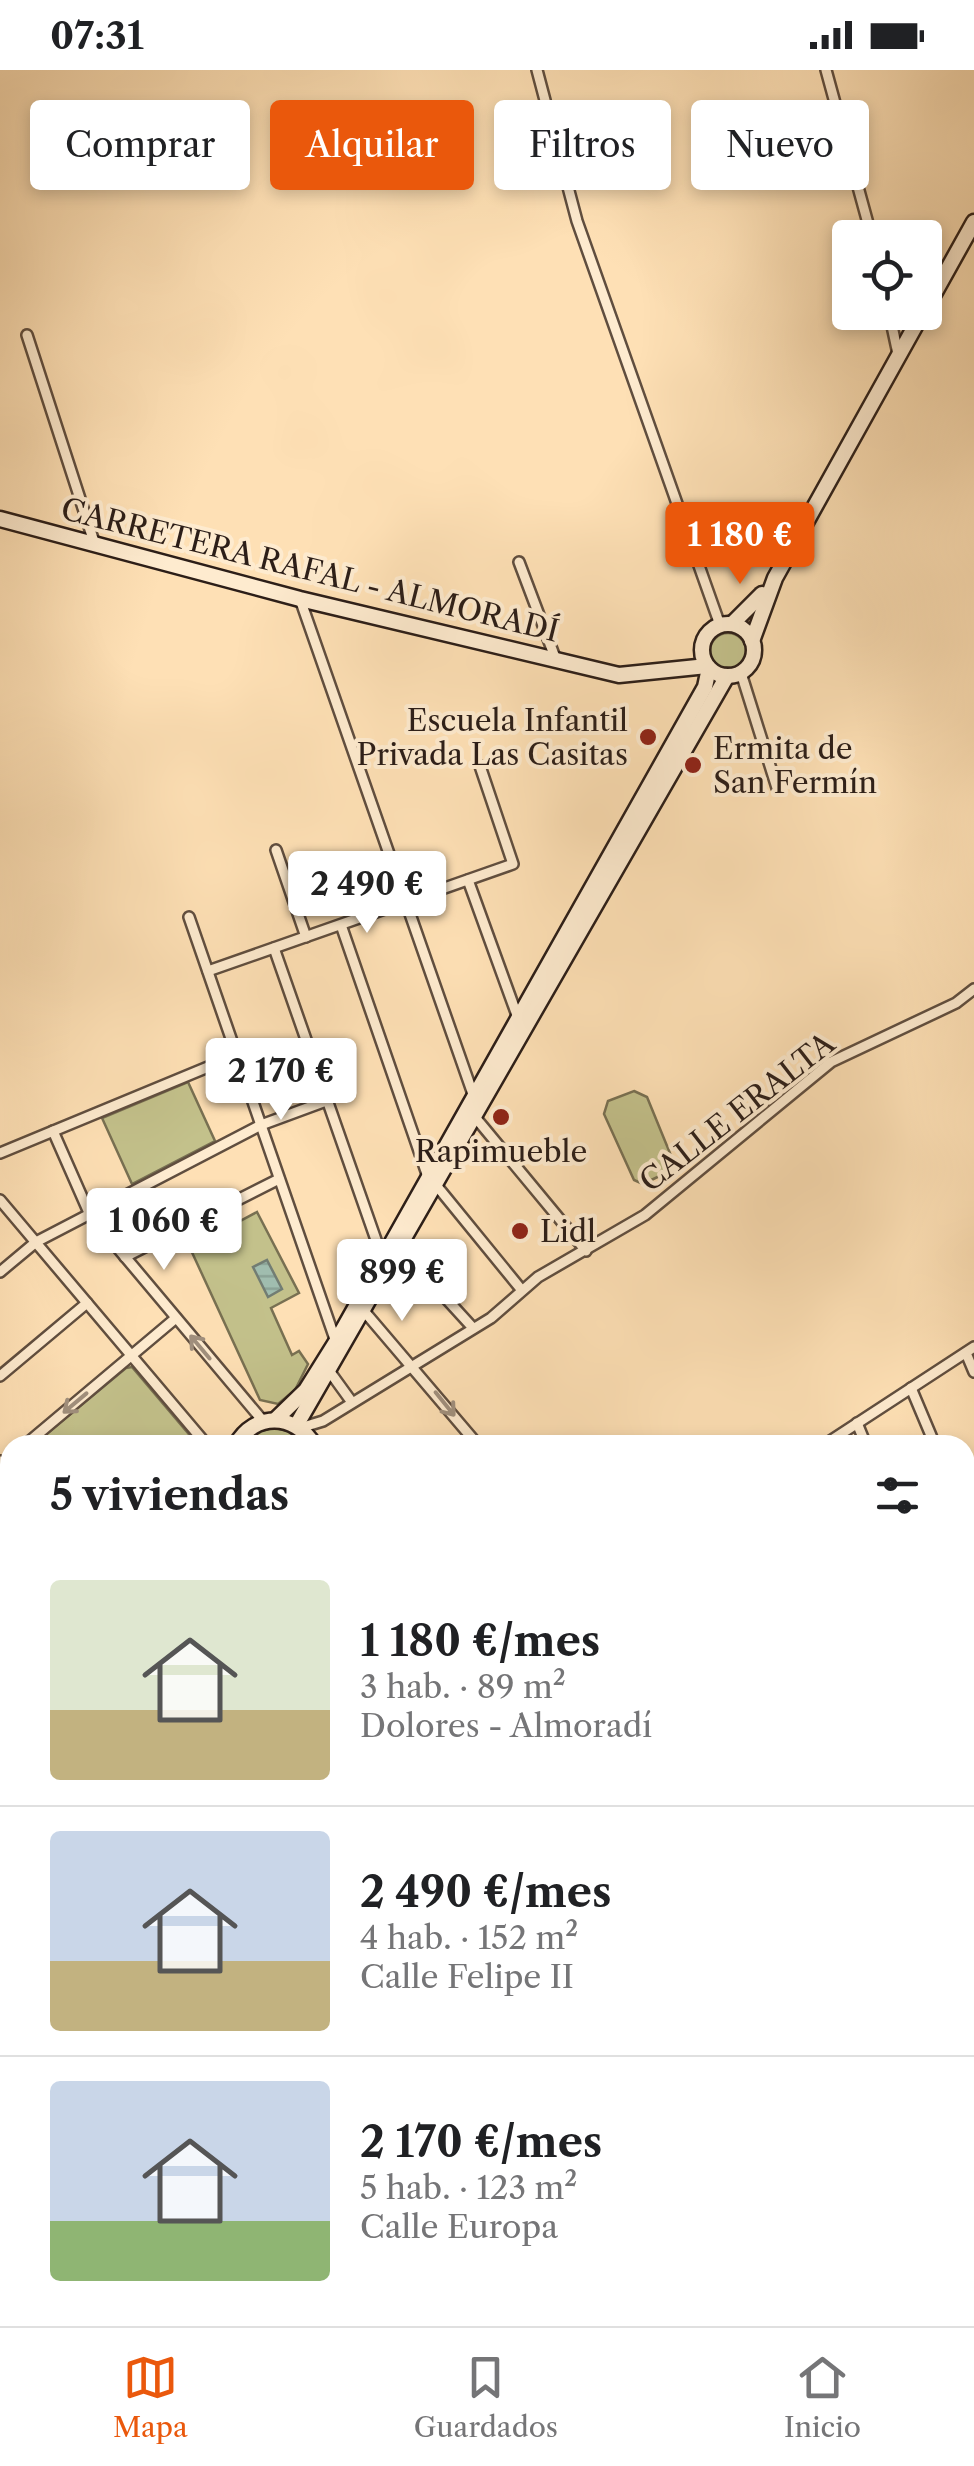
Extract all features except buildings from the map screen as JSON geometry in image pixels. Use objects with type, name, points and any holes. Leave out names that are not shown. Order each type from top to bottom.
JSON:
[{"type":"main road","points":[[942,279],[974,222]]},
{"type":"main road","points":[[248,1435],[306,1390],[382,1256],[476,1117],[734,674],[752,661],[752,641],[775,578],[913,330]]},
{"type":"main road","name":"CARRETERA RAFAL - ALMORADÍ","points":[[0,522],[619,675],[708,667]]},
{"type":"main road","points":[[298,1427],[400,1248],[474,1097],[705,688],[705,637],[726,625],[775,578]]},
{"type":"main road","points":[[726,625],[752,641]]},
{"type":"main road","name":"CARRETERA RAFAL - ALMORADÍ","points":[[583,666],[668,664],[702,648]]},
{"type":"main road","points":[[708,667],[734,674]]},
{"type":"main road","points":[[269,1421],[298,1427],[306,1435]]},
{"type":"street","points":[[537,70],[577,221],[726,625]]},
{"type":"street","points":[[826,70],[867,220]]},
{"type":"street","points":[[893,330],[898,358]]},
{"type":"street","points":[[27,336],[95,545]]},
{"type":"street","points":[[519,562],[556,660]]},
{"type":"street","points":[[300,599],[403,903],[474,1097]]},
{"type":"street","points":[[734,674],[776,788]]},
{"type":"street","points":[[208,971],[513,864],[480,766]]},
{"type":"street","points":[[276,850],[306,937]]},
{"type":"street","points":[[468,880],[518,1019]]},
{"type":"street","points":[[190,917],[336,1342]]},
{"type":"street","points":[[341,924],[432,1182],[520,1288]]},
{"type":"street","points":[[274,948],[382,1256]]},
{"type":"street","name":"CALLE ERALTA","points":[[323,1421],[473,1328],[505,1306],[520,1288],[646,1215],[739,1143],[831,1062],[956,1004],[974,989]]},
{"type":"street","points":[[0,1154],[236,1055]]},
{"type":"street","points":[[0,1272],[36,1242],[261,1125],[326,1101]]},
{"type":"street","points":[[476,1117],[586,1251]]},
{"type":"street","points":[[52,1131],[90,1215],[269,1421]]},
{"type":"street","points":[[126,1257],[279,1179]]},
{"type":"street","points":[[0,1200],[199,1435]]},
{"type":"street","points":[[400,1248],[473,1328]]},
{"type":"street","points":[[0,1376],[88,1303]]},
{"type":"street","points":[[364,1311],[470,1435]]},
{"type":"street","points":[[37,1435],[176,1318]]},
{"type":"street","points":[[839,1435],[970,1350],[974,1372]]},
{"type":"street","points":[[330,1372],[350,1401]]},
{"type":"street","points":[[911,1388],[932,1435]]},
{"type":"street","points":[[298,1427],[323,1421]]},
{"type":"street","points":[[317,1435],[323,1421]]},
{"type":"street","points":[[857,1423],[862,1435]]},
{"type":"shaded area","points":[[728,633],[741,638],[746,651],[741,664],[728,669],[715,664],[710,651],[715,638]]},
{"type":"shaded area","points":[[188,1082],[215,1141],[132,1184],[102,1118]]},
{"type":"shaded area","points":[[634,1091],[647,1097],[674,1163],[670,1171],[643,1184],[634,1180],[604,1114],[608,1101]]},
{"type":"shaded area","points":[[257,1212],[299,1293],[271,1308],[292,1355],[299,1351],[308,1364],[295,1390],[278,1404],[260,1400],[190,1248]]},
{"type":"shaded area","points":[[267,1260],[282,1289],[268,1297],[253,1267]]},
{"type":"shaded area","points":[[132,1367],[190,1435],[45,1435]]},
{"type":"shaded area","points":[[274,1428],[293,1435],[256,1435]]},
{"type":"place","name":"Escuela Infantil Privada Las Casitas","points":[[648,737]]},
{"type":"place","name":"Ermita de San Fermín","points":[[693,765]]},
{"type":"place","name":"Rapimueble","points":[[501,1117]]},
{"type":"place","name":"Lidl","points":[[520,1231]]}]
